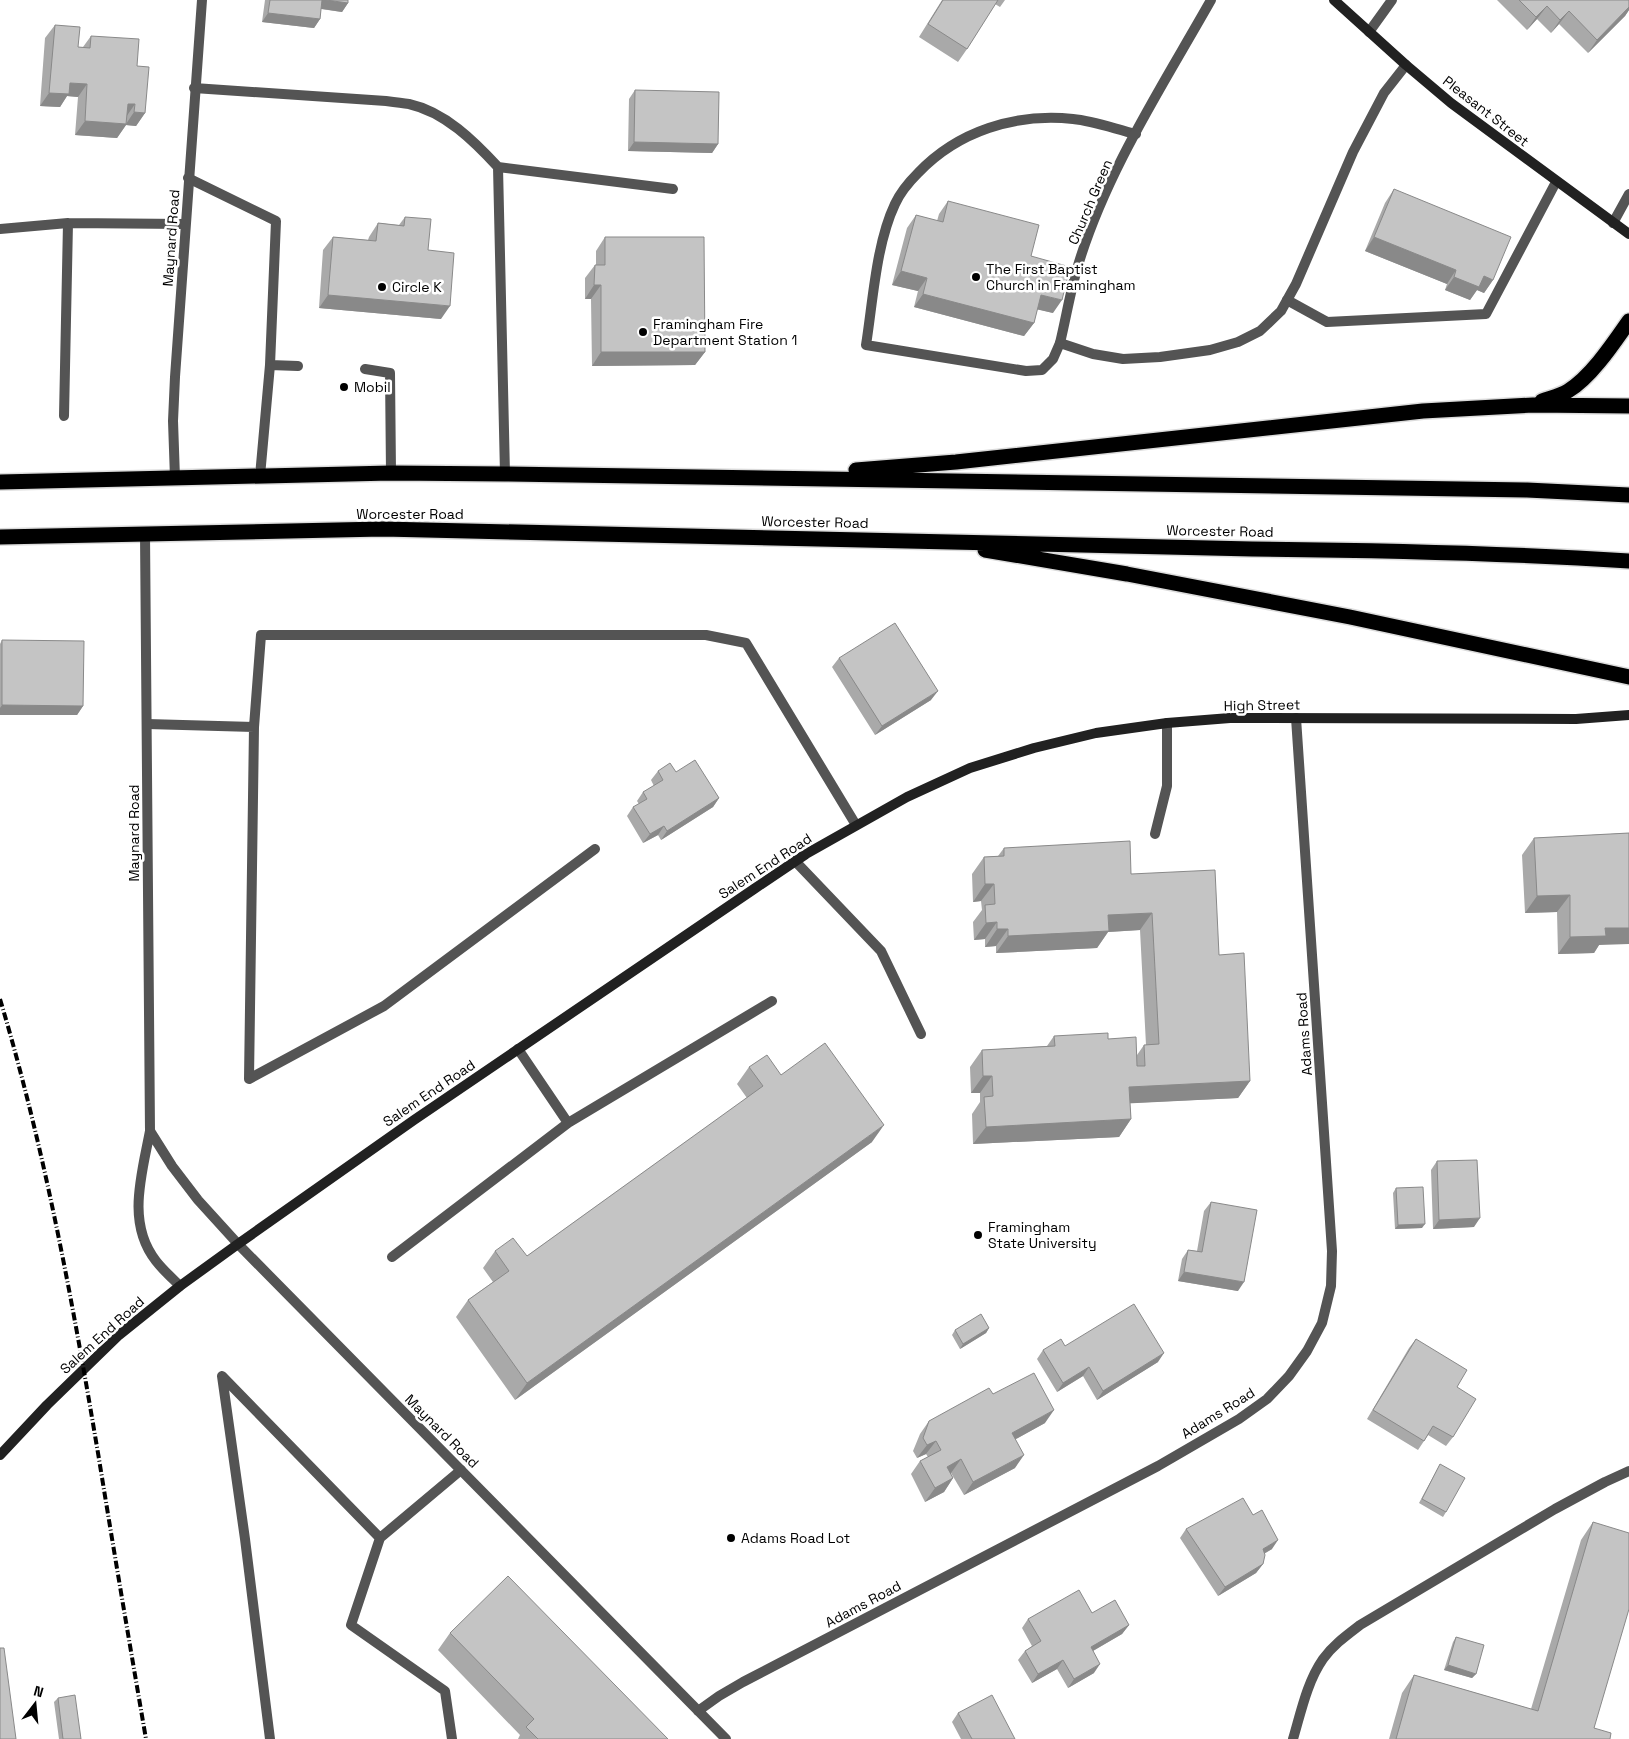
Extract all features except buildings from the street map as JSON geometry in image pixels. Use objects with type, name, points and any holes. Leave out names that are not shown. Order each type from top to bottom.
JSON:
[{"type":"highway","points":[[1533,405],[1568,392],[1604,357],[1629,321]]},
{"type":"highway","points":[[756,478],[956,462],[1423,411],[1533,405],[1629,406]]},
{"type":"highway","points":[[0,482],[391,473],[1527,490],[1629,495]]},
{"type":"highway","name":"Worcester Road","points":[[0,537],[383,529],[1252,549],[1386,550],[1522,554],[1629,561]]},
{"type":"highway","points":[[917,540],[995,551],[1128,574],[1350,617],[1629,677]]},
{"type":"street","name":"Maynard Road","points":[[175,478],[174,386],[194,88],[202,0]]},
{"type":"street","name":"Church Green","points":[[1136,134],[1073,119],[1029,118],[994,125],[960,140],[932,158],[910,181],[895,203],[885,230],[866,345],[1026,371],[1042,370],[1053,359],[1060,343],[1080,260],[1115,174],[1211,0]]},
{"type":"street","name":"Pleasant Street","points":[[1334,0],[1451,103],[1629,234]]},
{"type":"street","points":[[1369,32],[1392,0]]},
{"type":"street","points":[[1060,343],[1093,354],[1123,359],[1160,357],[1210,350],[1238,342],[1260,331],[1281,310],[1296,284],[1353,152],[1384,93],[1406,65]]},
{"type":"street","points":[[194,88],[411,104],[432,112],[457,128],[478,145],[498,166],[673,189]]},
{"type":"street","points":[[498,166],[505,474]]},
{"type":"street","points":[[188,178],[276,221],[270,365],[260,476]]},
{"type":"street","points":[[1287,300],[1327,322],[1486,314],[1556,182]]},
{"type":"street","points":[[1613,223],[1629,194]]},
{"type":"street","points":[[64,416],[68,223]]},
{"type":"street","points":[[0,229],[68,223],[185,224]]},
{"type":"street","points":[[270,365],[298,366]]},
{"type":"street","points":[[365,370],[390,373],[391,473]]},
{"type":"street","name":"Maynard Road","points":[[145,534],[150,1131],[139,1192],[138,1212],[142,1235],[155,1260],[180,1286]]},
{"type":"street","points":[[595,849],[384,1006],[249,1078],[254,727],[262,635],[706,635],[746,643],[856,825]]},
{"type":"street","name":"High Street","points":[[907,797],[970,768],[1034,748],[1096,733],[1167,723],[1230,718],[1576,719],[1629,715]]},
{"type":"street","name":"Adams Road","points":[[698,1711],[743,1682],[1158,1466],[1231,1424],[1267,1399],[1290,1376],[1307,1351],[1322,1323],[1330,1286],[1332,1251],[1296,718]]},
{"type":"street","points":[[1155,834],[1167,786],[1167,723]]},
{"type":"street","points":[[147,724],[254,727]]},
{"type":"street","name":"Salem End Road","points":[[0,1455],[84,1368],[119,1335],[180,1286],[518,1049],[795,861],[907,797]]},
{"type":"street","points":[[795,861],[881,951],[921,1034]]},
{"type":"street","points":[[392,1257],[568,1123],[772,1002]]},
{"type":"street","points":[[518,1049],[568,1123]]},
{"type":"street","name":"Maynard Road","points":[[150,1131],[172,1166],[198,1200],[238,1244],[726,1739]]},
{"type":"street","points":[[270,1739],[222,1376],[380,1538]]},
{"type":"street","points":[[452,1739],[445,1691],[351,1624],[380,1538],[461,1470]]},
{"type":"street","points":[[1293,1739],[1311,1682],[1323,1659],[1340,1640],[1360,1625],[1556,1509],[1629,1471]]},
{"type":"railway","points":[[0,999],[31,1113],[57,1228],[89,1401],[146,1739]]},
{"type":"place","name":"The First Baptist Church in Framingham","points":[[976,277]]},
{"type":"place","name":"Circle K","points":[[382,287]]},
{"type":"place","name":"Framingham Fire Department Station 1","points":[[643,332]]},
{"type":"place","name":"Mobil","points":[[344,387]]},
{"type":"place","name":"Framingham State University","points":[[978,1235]]},
{"type":"place","name":"Adams Road Lot","points":[[731,1538]]}]
